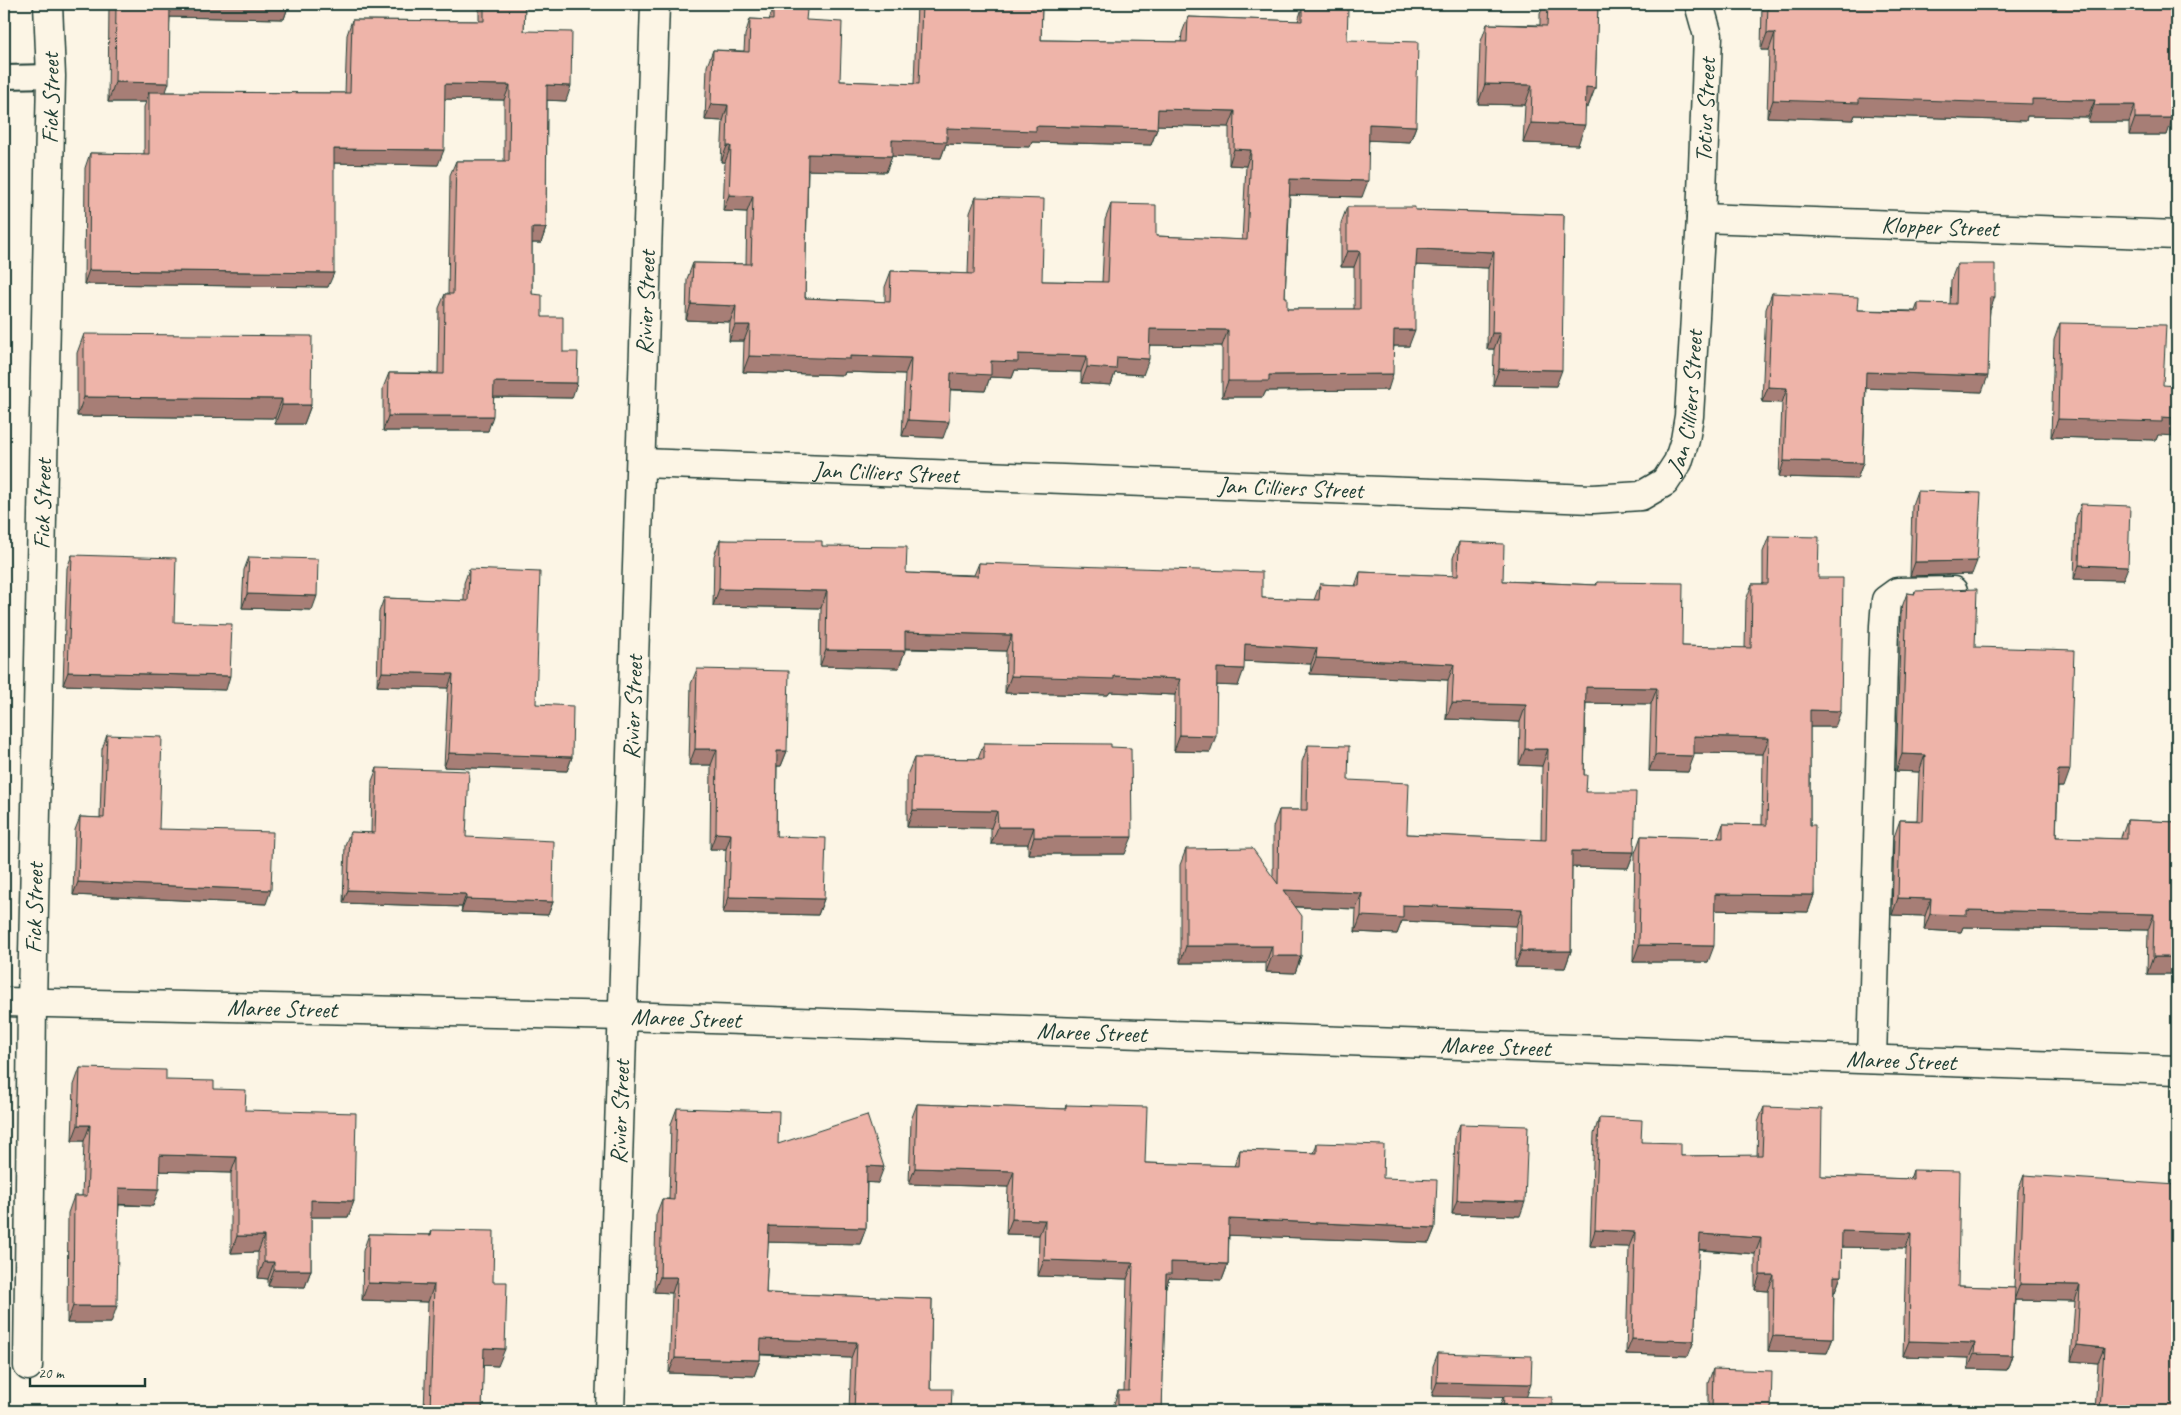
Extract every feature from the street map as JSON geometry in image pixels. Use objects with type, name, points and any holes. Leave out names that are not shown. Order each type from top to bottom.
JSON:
[{"type":"street","name":"Fick Street","points":[[28,1366],[32,1004],[51,76],[48,4]]},
{"type":"street","name":"Rivier Street","points":[[610,1411],[642,463],[655,4]]},
{"type":"street","name":"Totius Street","points":[[1699,4],[1708,36],[1701,218]]},
{"type":"street","name":"Jan Cilliers Street","points":[[642,463],[1593,499],[1641,496],[1665,482],[1678,462],[1685,440],[1689,416],[1701,218]]},
{"type":"street","name":"Klopper Street","points":[[1701,218],[2177,235]]},
{"type":"street","points":[[1872,1059],[1886,600],[1897,592],[1974,590]]},
{"type":"street","name":"Maree Street","points":[[4,1002],[623,1016],[2177,1070]]},
{"type":"lane","points":[[4,77],[51,76]]},
{"type":"building","points":[[116,4],[170,4],[169,83],[115,82]]},
{"type":"building","points":[[484,4],[525,4],[524,31],[572,32],[571,86],[547,85],[546,228],[532,228],[532,294],[542,295],[542,317],[563,317],[563,352],[578,352],[577,383],[494,382],[493,416],[388,416],[389,373],[444,374],[445,294],[453,294],[456,161],[509,161],[510,85],[445,84],[444,150],[334,149],[334,273],[89,270],[90,153],[149,154],[149,92],[350,93],[352,20],[484,21]]},
{"type":"building","points":[[922,4],[1042,4],[1041,40],[1187,42],[1188,17],[1302,21],[1302,8],[1348,9],[1347,40],[1418,42],[1416,126],[1369,124],[1368,181],[1290,179],[1285,297],[1287,297],[1287,309],[1360,309],[1360,251],[1347,251],[1347,207],[1415,207],[1415,210],[1564,215],[1562,370],[1499,369],[1500,333],[1492,333],[1494,252],[1417,249],[1415,330],[1394,330],[1393,374],[1269,375],[1269,381],[1228,381],[1228,330],[1150,329],[1149,359],[1117,357],[1116,369],[1087,367],[1087,356],[1018,354],[1018,362],[991,361],[991,375],[951,373],[949,422],[908,420],[911,358],[850,356],[850,359],[749,356],[750,325],[735,325],[736,306],[691,304],[693,263],[751,264],[753,196],[729,195],[731,146],[727,146],[728,105],[711,104],[713,50],[749,52],[750,19],[773,20],[773,9],[807,10],[806,20],[842,22],[840,81],[919,84]],"holes":[[[1158,109],[1235,111],[1234,149],[1251,150],[1247,240],[1156,236],[1156,205],[1111,204],[1108,282],[1042,281],[1044,199],[976,197],[974,274],[891,271],[890,302],[805,298],[808,154],[892,156],[892,140],[947,142],[947,128],[1036,131],[1036,126],[1157,129]]]},
{"type":"building","points":[[1548,4],[1598,4],[1595,88],[1586,87],[1585,125],[1531,123],[1532,85],[1485,84],[1487,24],[1547,26]]},
{"type":"building","points":[[1768,4],[2177,4],[2177,92],[2174,91],[2173,118],[2135,118],[2135,105],[2094,105],[2095,100],[2032,99],[2032,104],[1859,98],[1859,103],[1773,100],[1775,33],[1767,33]]},
{"type":"building","points":[[1957,264],[1995,264],[1995,297],[1990,297],[1988,376],[1866,372],[1863,463],[1784,461],[1787,388],[1768,387],[1772,293],[1858,297],[1857,310],[1918,312],[1918,303],[1956,304]]},
{"type":"building","points":[[2060,323],[2166,325],[2163,385],[2177,386],[2177,418],[2162,417],[2162,422],[2058,419]]},
{"type":"building","points":[[84,334],[312,336],[311,405],[282,405],[282,399],[84,397]]},
{"type":"building","points":[[1917,491],[1981,493],[1977,561],[1915,562]]},
{"type":"building","points":[[2081,504],[2130,506],[2128,567],[2079,565]]},
{"type":"building","points":[[1769,536],[1819,537],[1818,578],[1843,578],[1841,711],[1810,710],[1810,825],[1815,825],[1814,895],[1715,894],[1714,946],[1639,945],[1641,836],[1723,838],[1723,824],[1767,825],[1769,738],[1694,736],[1694,756],[1655,755],[1657,688],[1586,687],[1584,775],[1587,775],[1586,792],[1636,792],[1634,852],[1572,851],[1571,951],[1521,951],[1522,909],[1403,905],[1403,918],[1361,916],[1362,893],[1283,890],[1302,916],[1301,956],[1272,956],[1272,946],[1186,946],[1186,849],[1252,848],[1278,884],[1279,810],[1307,810],[1308,745],[1349,746],[1348,780],[1409,783],[1407,834],[1546,840],[1548,749],[1525,749],[1526,705],[1452,703],[1454,664],[1316,658],[1317,648],[1245,644],[1244,669],[1217,668],[1216,736],[1180,735],[1180,679],[1114,676],[1114,679],[1011,676],[1012,635],[905,632],[905,651],[826,650],[827,591],[719,589],[720,540],[822,541],[822,546],[907,547],[906,573],[978,576],[979,563],[1262,572],[1262,598],[1319,600],[1320,584],[1359,586],[1360,572],[1458,576],[1459,542],[1504,544],[1503,581],[1597,585],[1597,582],[1683,583],[1682,646],[1751,648],[1752,584],[1768,584]]},
{"type":"building","points":[[72,555],[176,558],[174,622],[232,624],[230,676],[68,672]]},
{"type":"building","points":[[249,557],[318,559],[317,596],[247,594]]},
{"type":"building","points":[[469,569],[540,572],[536,704],[573,706],[572,757],[449,753],[453,674],[382,672],[384,598],[468,601]]},
{"type":"building","points":[[1977,589],[1975,647],[2074,650],[2070,770],[2058,770],[2056,837],[2127,839],[2127,820],[2177,822],[2177,957],[2153,957],[2154,914],[1967,910],[1967,915],[1930,914],[1931,899],[1898,898],[1900,820],[1923,821],[1925,755],[1902,754],[1907,593],[1915,594],[1915,591]]},
{"type":"building","points":[[697,669],[789,671],[787,751],[777,751],[776,836],[826,838],[824,899],[729,897],[731,834],[716,833],[717,749],[695,749]]},
{"type":"building","points":[[107,735],[162,737],[159,829],[273,832],[271,890],[78,882],[80,817],[104,818]]},
{"type":"building","points":[[984,743],[1111,744],[1111,747],[1131,748],[1132,837],[1034,837],[1034,827],[998,827],[997,811],[913,810],[914,758],[984,759]]},
{"type":"building","points":[[377,768],[469,771],[466,837],[554,841],[553,902],[466,899],[466,894],[348,890],[350,832],[375,833]]},
{"type":"building","points":[[80,1068],[166,1070],[166,1080],[214,1081],[214,1089],[246,1090],[245,1110],[356,1113],[354,1201],[311,1200],[311,1270],[274,1270],[274,1262],[264,1262],[264,1236],[237,1236],[237,1157],[160,1155],[159,1189],[119,1188],[117,1306],[73,1306],[74,1196],[87,1196],[90,1125],[78,1125]]},
{"type":"building","points":[[917,1104],[1066,1109],[1066,1105],[1147,1107],[1145,1163],[1239,1166],[1240,1150],[1317,1153],[1317,1143],[1384,1145],[1383,1178],[1437,1180],[1435,1228],[1229,1219],[1228,1264],[1171,1262],[1171,1274],[1166,1274],[1162,1411],[1118,1411],[1118,1391],[1129,1391],[1133,1263],[1044,1260],[1045,1220],[1012,1219],[1014,1171],[915,1168]]},
{"type":"building","points":[[1764,1107],[1822,1109],[1821,1176],[1913,1179],[1913,1170],[1960,1171],[1958,1286],[2015,1288],[2012,1355],[1974,1354],[1975,1343],[1909,1341],[1911,1233],[1842,1231],[1841,1276],[1834,1276],[1833,1338],[1773,1336],[1774,1275],[1760,1275],[1761,1238],[1700,1234],[1694,1341],[1632,1339],[1635,1232],[1595,1230],[1599,1118],[1642,1120],[1641,1142],[1681,1143],[1681,1156],[1762,1155]]},
{"type":"building","points":[[677,1108],[779,1111],[778,1144],[867,1115],[884,1167],[867,1166],[866,1228],[769,1226],[766,1293],[932,1299],[930,1389],[952,1389],[951,1411],[854,1411],[857,1342],[761,1339],[760,1360],[675,1358],[677,1277],[660,1277],[662,1199],[674,1200]]},
{"type":"building","points":[[1460,1124],[1528,1126],[1525,1202],[1457,1200]]},
{"type":"building","points":[[2024,1175],[2177,1185],[2177,1411],[2100,1411],[2104,1348],[2077,1345],[2080,1285],[2020,1284]]},
{"type":"building","points":[[432,1230],[494,1231],[493,1282],[507,1282],[505,1349],[484,1348],[482,1411],[430,1411],[434,1285],[368,1283],[369,1234],[431,1235]]},
{"type":"building","points":[[1438,1353],[1532,1356],[1531,1384],[1437,1382]]},
{"type":"building","points":[[1713,1369],[1772,1371],[1771,1411],[1712,1411]]},
{"type":"building","points":[[1504,1396],[1552,1397],[1552,1411],[1503,1411]]}]
